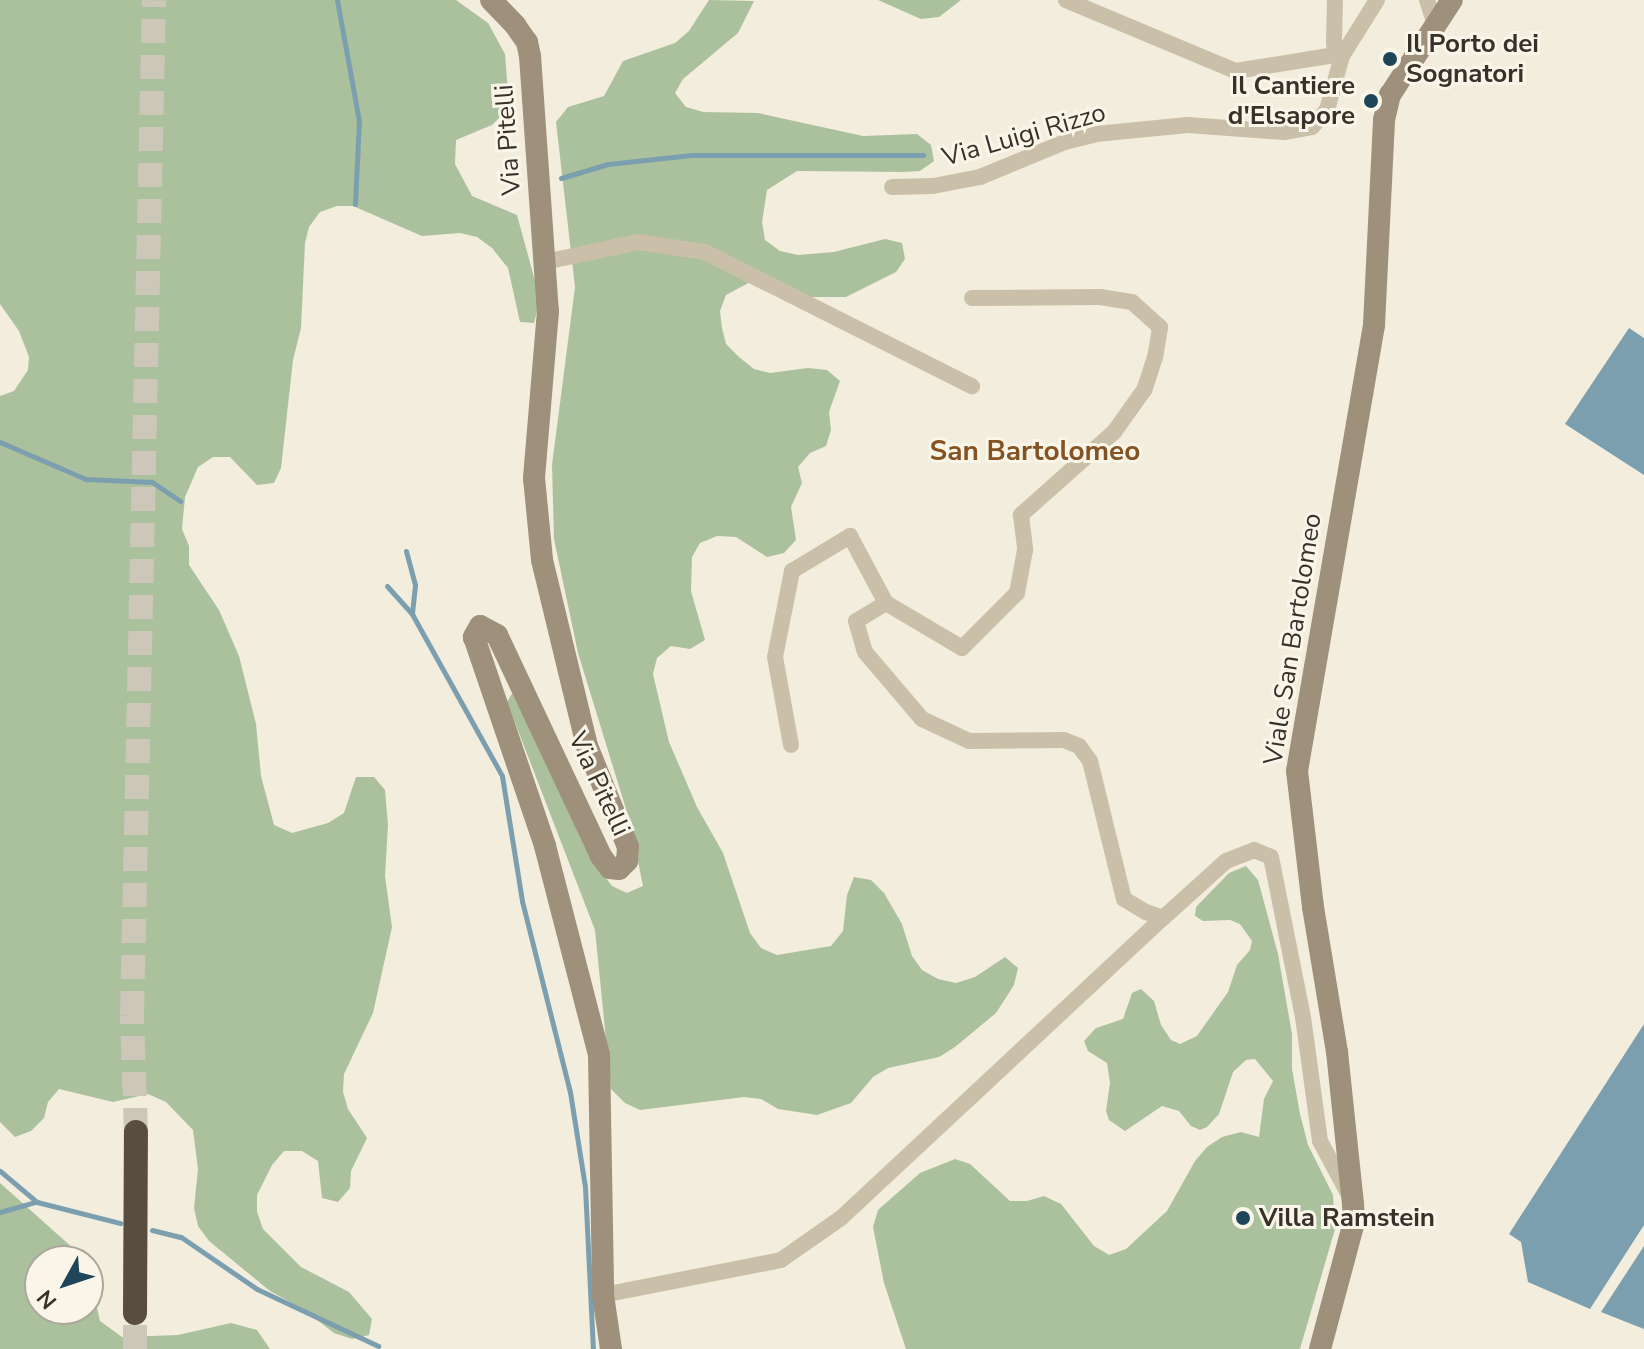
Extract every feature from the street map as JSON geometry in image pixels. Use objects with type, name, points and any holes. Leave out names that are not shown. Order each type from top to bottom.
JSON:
[{"type":"highway","points":[[135,1313],[136,1132]]},
{"type":"street","name":"Via Pitelli","points":[[491,0],[527,42],[530,56],[548,311],[534,478],[542,560],[587,746],[628,847],[627,861],[619,869],[610,868],[601,856],[497,635],[480,626],[474,637],[545,846],[599,1055],[603,1295],[611,1349]]},
{"type":"street","points":[[1066,0],[1236,71],[1338,55],[1335,0]]},
{"type":"street","name":"Via Luigi Rizzo","points":[[892,187],[933,186],[980,177],[1065,142],[1096,134],[1188,125],[1297,132],[1312,127],[1327,110],[1338,55],[1377,0]]},
{"type":"street","points":[[1427,0],[1436,27]]},
{"type":"street","name":"Viale San Bartolomeo","points":[[1320,1349],[1354,1222],[1337,1052],[1313,907],[1297,771],[1374,325],[1384,120],[1390,95],[1452,0]]},
{"type":"street","points":[[545,262],[638,242],[705,252],[972,386]]},
{"type":"street","points":[[791,745],[775,657],[792,571],[850,536],[886,603],[962,648],[1017,593],[1025,550],[1021,515],[1114,432],[1144,390],[1155,357],[1160,327],[1132,302],[1100,297],[972,298]]},
{"type":"street","points":[[886,603],[856,621],[865,652],[922,719],[969,741],[1064,740],[1079,746],[1090,761],[1124,899],[1163,918]]},
{"type":"street","points":[[603,1295],[781,1260],[841,1218],[1226,861],[1254,850],[1271,857],[1303,1017],[1320,1141],[1353,1204]]},
{"type":"green space","points":[[0,0],[456,0],[488,23],[505,54],[508,92],[501,116],[492,125],[456,140],[455,164],[472,196],[517,215],[540,299],[534,323],[520,322],[508,268],[492,248],[477,237],[460,233],[422,236],[353,206],[337,206],[320,212],[309,227],[305,243],[301,328],[293,360],[281,468],[274,483],[257,485],[230,457],[213,457],[198,467],[185,497],[182,529],[189,546],[189,565],[219,610],[239,656],[256,724],[261,776],[274,825],[292,833],[328,823],[344,813],[356,777],[374,777],[385,790],[388,825],[385,876],[392,927],[373,1013],[344,1074],[343,1092],[348,1109],[367,1138],[351,1171],[350,1188],[338,1202],[322,1198],[318,1161],[302,1151],[284,1151],[272,1165],[257,1195],[257,1212],[263,1229],[301,1267],[349,1292],[372,1319],[369,1335],[352,1339],[334,1333],[303,1309],[270,1291],[209,1241],[198,1226],[194,1208],[198,1169],[193,1130],[166,1102],[148,1094],[113,1102],[59,1089],[48,1102],[44,1118],[31,1131],[15,1137],[0,1122],[0,396],[14,391],[28,370],[29,357],[19,331],[0,304]]},
{"type":"green space","points":[[709,0],[754,1],[738,33],[683,79],[675,93],[686,107],[703,112],[758,113],[863,136],[917,134],[931,145],[934,161],[920,171],[797,171],[767,190],[762,222],[765,240],[780,251],[798,255],[834,252],[885,239],[902,243],[905,259],[896,272],[846,297],[809,297],[756,279],[726,295],[720,311],[726,344],[754,369],[770,373],[808,368],[827,370],[840,381],[829,412],[831,430],[826,446],[810,453],[798,467],[802,483],[791,507],[796,540],[784,553],[767,557],[736,537],[717,536],[700,543],[692,557],[691,591],[705,640],[690,649],[671,646],[657,658],[653,674],[669,742],[697,807],[723,853],[750,933],[761,948],[777,955],[831,946],[843,931],[847,895],[854,877],[871,880],[884,893],[902,924],[912,956],[922,970],[938,979],[956,983],[975,977],[1005,957],[1018,968],[1014,985],[996,1013],[955,1047],[939,1057],[888,1068],[873,1077],[851,1103],[817,1115],[778,1109],[761,1099],[744,1097],[640,1110],[625,1103],[611,1089],[595,930],[507,702],[514,690],[589,856],[612,886],[627,893],[643,886],[630,822],[578,653],[554,539],[552,465],[575,287],[556,122],[568,107],[604,96],[623,61],[675,43],[689,31]]},
{"type":"green space","points":[[878,0],[961,0],[939,17],[921,19]]},
{"type":"green space","points":[[1246,866],[1258,880],[1278,954],[1292,1034],[1292,1069],[1308,1145],[1333,1195],[1335,1229],[1300,1349],[906,1349],[884,1283],[873,1227],[878,1210],[920,1173],[955,1159],[970,1164],[1010,1201],[1027,1201],[1044,1196],[1061,1204],[1094,1246],[1109,1255],[1126,1249],[1167,1211],[1195,1161],[1207,1147],[1222,1137],[1241,1132],[1259,1137],[1264,1099],[1273,1081],[1255,1059],[1246,1060],[1233,1072],[1219,1114],[1207,1127],[1200,1130],[1191,1126],[1179,1111],[1162,1106],[1125,1131],[1109,1120],[1106,1111],[1110,1083],[1107,1063],[1088,1051],[1084,1041],[1096,1028],[1123,1019],[1132,993],[1141,989],[1154,1001],[1161,1025],[1171,1040],[1180,1044],[1197,1036],[1228,992],[1237,965],[1250,950],[1252,941],[1240,924],[1230,920],[1203,921],[1195,916],[1196,907],[1229,873]]},
{"type":"green space","points":[[0,1183],[70,1245],[24,1245],[24,1325],[104,1324],[122,1337],[178,1335],[231,1323],[257,1330],[270,1349],[0,1349]]},
{"type":"water","points":[[1629,328],[1644,338],[1644,475],[1565,424]]},
{"type":"water","points":[[1644,1024],[1644,1225],[1590,1309],[1528,1282],[1521,1242],[1509,1234]]},
{"type":"water","points":[[1644,1246],[1644,1329],[1601,1312]]},
{"type":"waterway","points":[[337,0],[359,121],[355,204]]},
{"type":"waterway","points":[[561,178],[608,164],[692,155],[923,155]]},
{"type":"waterway","points":[[0,442],[86,479],[152,482],[180,501]]},
{"type":"waterway","points":[[406,551],[415,585],[412,613]]},
{"type":"waterway","points":[[387,586],[412,614],[502,776],[522,901],[570,1092],[585,1187],[593,1349]]},
{"type":"waterway","points":[[0,1171],[37,1202],[120,1223]]},
{"type":"waterway","points":[[0,1212],[36,1202]]},
{"type":"waterway","points":[[152,1230],[181,1237],[257,1289],[378,1346]]},
{"type":"tunnel","points":[[136,1132],[132,1015],[154,0]]},
{"type":"tunnel","points":[[135,1313],[135,1349]]},
{"type":"place","name":"Il Porto dei Sognatori","points":[[1390,59]]},
{"type":"place","name":"Il Cantiere d'Elsapore","points":[[1371,101]]},
{"type":"place","name":"Villa Ramstein","points":[[1243,1218]]},
{"type":"district","name":"San Bartolomeo","points":[[1035,451]]}]
